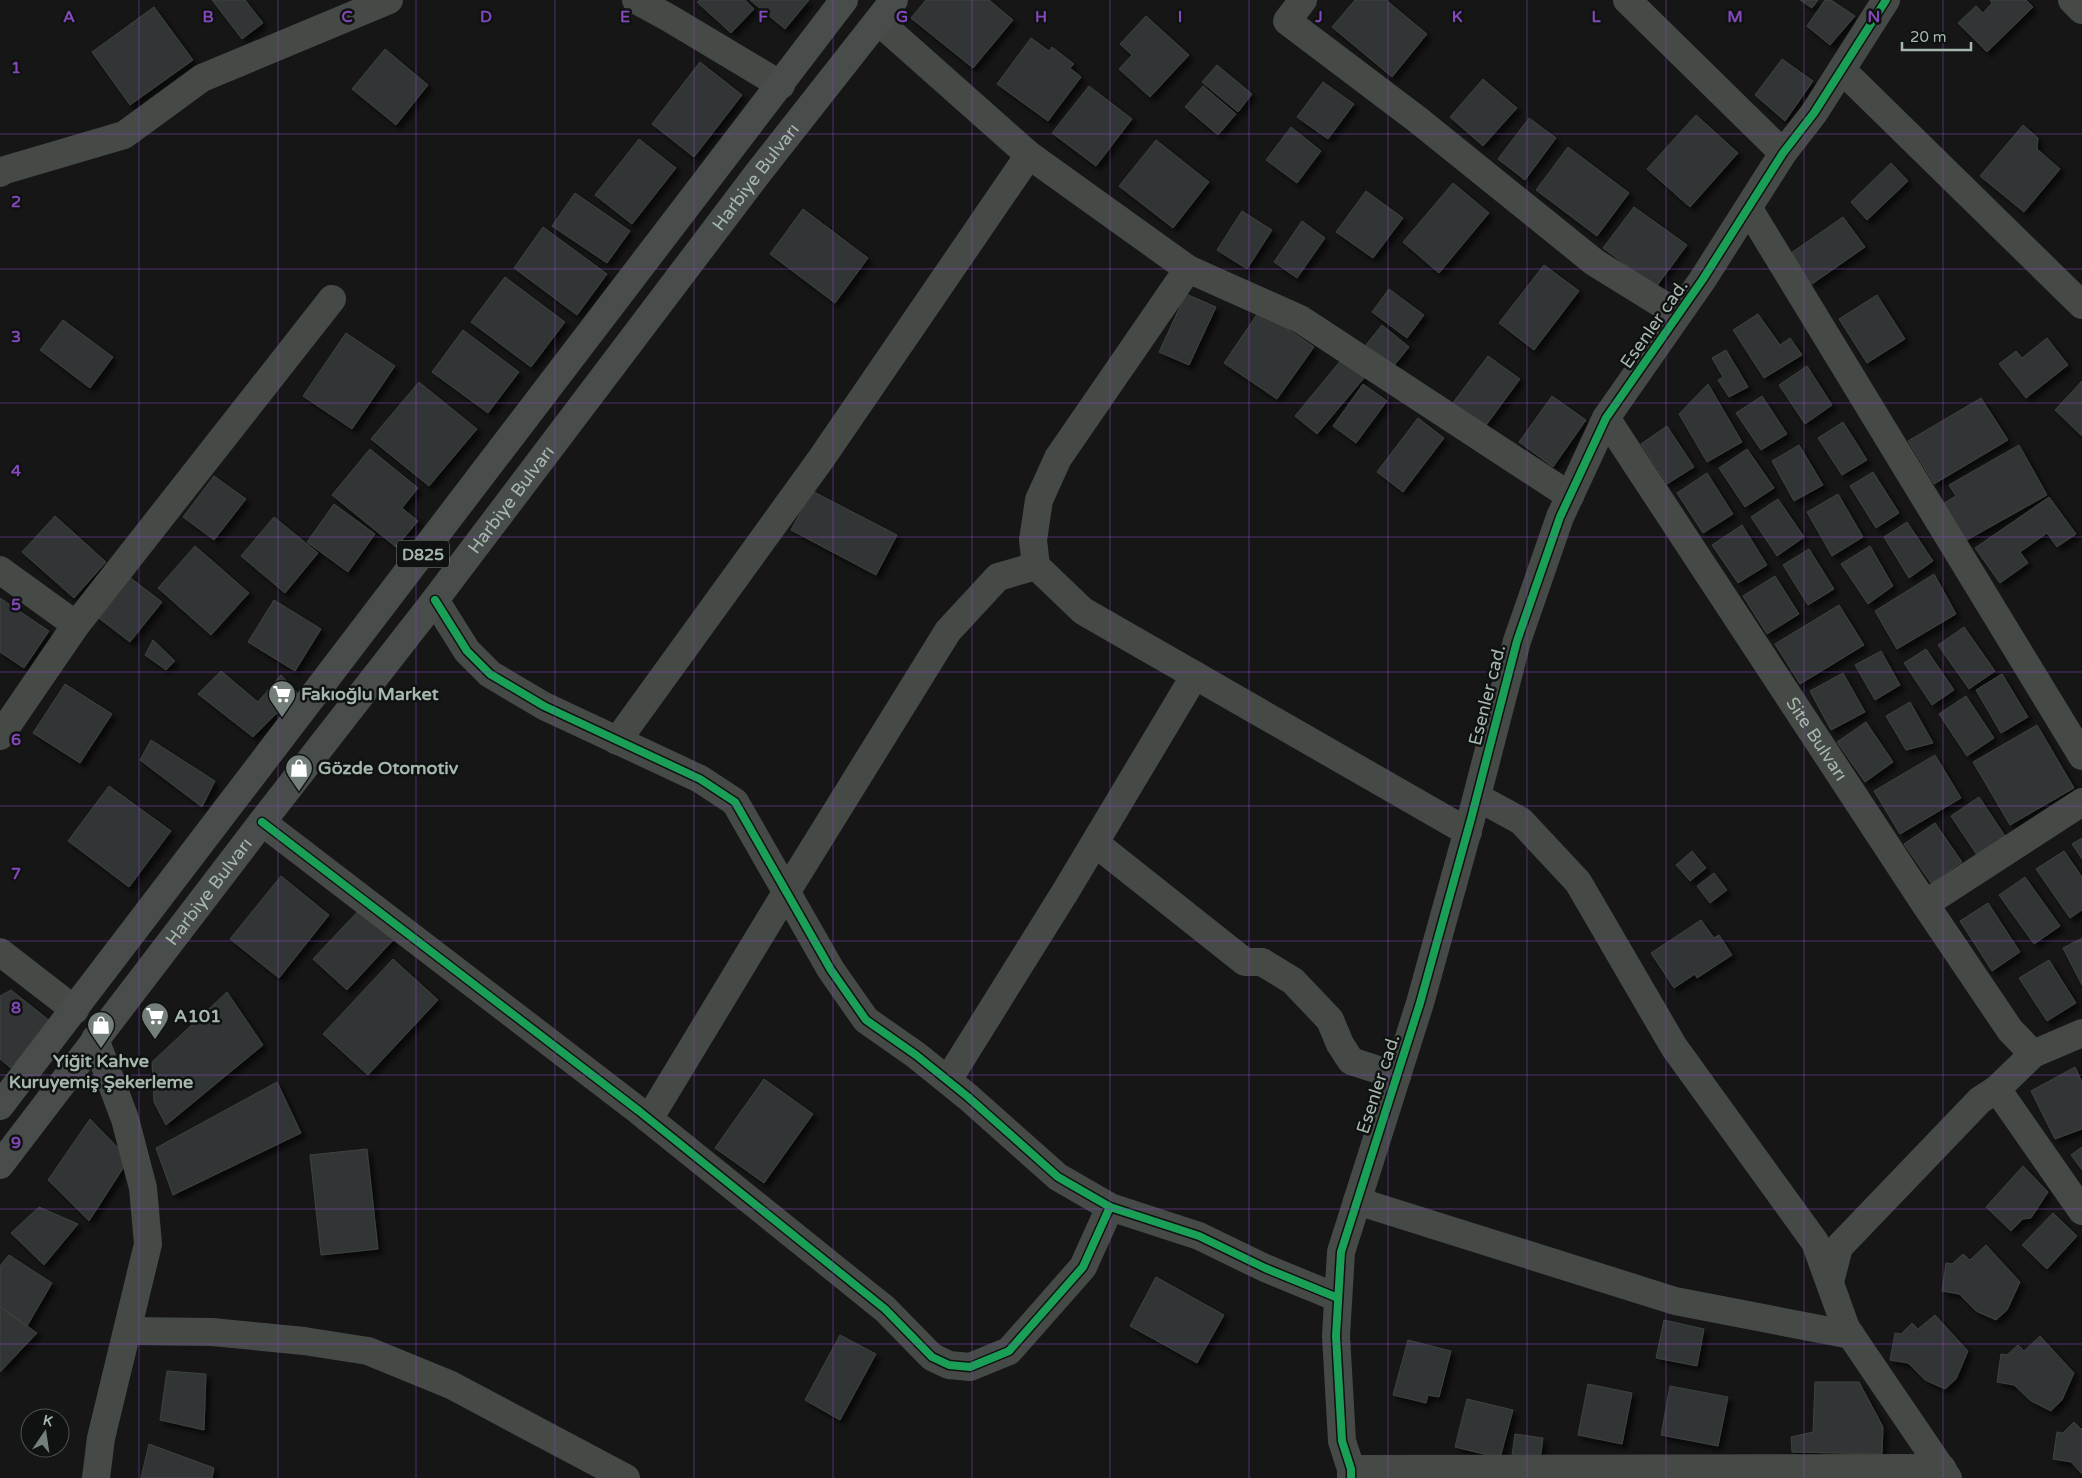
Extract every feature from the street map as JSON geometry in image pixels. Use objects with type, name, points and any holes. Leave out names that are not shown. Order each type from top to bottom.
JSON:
[{"type":"main road","name":"Harbiye Bulvarı","points":[[0,1106],[844,0]]},
{"type":"main road","name":"Harbiye Bulvarı","points":[[0,1165],[262,822],[435,600],[758,173],[894,0]]},
{"type":"street","points":[[0,173],[124,135],[202,78],[389,0]]},
{"type":"street","points":[[636,0],[670,18],[781,85]]},
{"type":"street","points":[[1303,0],[1287,21],[1418,120],[1594,262],[1678,314]]},
{"type":"street","points":[[1628,0],[1783,153]]},
{"type":"street","name":"Esenler cad.","points":[[1351,1474],[1342,1441],[1336,1336],[1341,1252],[1420,1003],[1468,832],[1516,641],[1560,517],[1606,418],[1749,209],[1783,153],[1814,113],[1886,0]]},
{"type":"street","points":[[2072,0],[2082,10]]},
{"type":"street","points":[[878,22],[1029,155],[1188,269],[1300,319],[1570,496]]},
{"type":"street","points":[[1842,70],[2082,305]]},
{"type":"street","points":[[618,741],[821,460],[1029,155]]},
{"type":"street","points":[[1749,209],[2082,756]]},
{"type":"street","points":[[1188,269],[1058,458],[1038,500],[1033,540],[1036,566],[1083,610],[1468,832]]},
{"type":"street","points":[[0,736],[76,625],[332,299]]},
{"type":"street","name":"Site Bulvarı","points":[[1606,418],[1925,904],[2010,1030],[2033,1054]]},
{"type":"street","points":[[649,1119],[786,891],[948,632],[998,577],[1036,566]]},
{"type":"street","points":[[0,570],[76,625]]},
{"type":"street","points":[[435,600],[467,651],[490,674],[544,706],[700,779],[735,802],[831,970],[866,1020],[948,1080],[1058,1177],[1110,1207],[1199,1236],[1265,1268],[1338,1298]]},
{"type":"street","points":[[948,1080],[1095,843],[1195,675]]},
{"type":"street","points":[[1477,797],[1521,821],[1578,882],[1674,1047],[1815,1242],[1846,1328],[1945,1473]]},
{"type":"street","points":[[1925,904],[2082,802]]},
{"type":"street","points":[[262,822],[649,1119],[885,1309],[932,1357],[948,1365],[970,1367],[1009,1351],[1083,1267],[1110,1207]]},
{"type":"street","points":[[1095,843],[1244,962],[1262,962],[1292,981],[1330,1020],[1340,1044],[1351,1061],[1397,1076]]},
{"type":"street","points":[[0,952],[75,1010]]},
{"type":"street","points":[[1830,1282],[1839,1247],[1980,1100],[1997,1089],[2033,1054],[2082,1033]]},
{"type":"street","points":[[95,1039],[125,1119],[143,1188],[148,1244],[101,1438],[96,1478]]},
{"type":"street","points":[[1997,1089],[2082,1211]]},
{"type":"street","points":[[1357,1201],[1675,1301],[1851,1335]]},
{"type":"street","points":[[128,1331],[212,1332],[304,1341],[368,1351],[451,1385],[626,1478]]},
{"type":"street","points":[[1351,1474],[1945,1473]]},
{"type":"building","points":[[212,0],[245,0],[263,23],[242,39]]},
{"type":"building","points":[[700,0],[745,0],[754,9],[731,33],[697,2]]},
{"type":"building","points":[[750,0],[809,0],[785,29]]},
{"type":"building","points":[[926,0],[989,0],[1013,20],[973,68],[911,18]]},
{"type":"building","points":[[1355,0],[1386,0],[1427,34],[1392,77],[1332,27]]},
{"type":"building","points":[[1800,0],[1818,0],[1812,8]]},
{"type":"building","points":[[1825,0],[1831,0],[1855,16],[1830,45],[1807,26]]},
{"type":"building","points":[[1990,0],[2026,0],[2033,7],[1987,52],[1958,23],[1976,6],[1983,13],[1992,3]]},
{"type":"building","points":[[154,7],[193,60],[130,105],[92,52]]},
{"type":"building","points":[[1146,16],[1189,55],[1150,97],[1119,69],[1132,55],[1120,44]]},
{"type":"building","points":[[1031,38],[1049,51],[1052,47],[1074,64],[1070,68],[1081,77],[1048,121],[997,84]]},
{"type":"building","points":[[385,49],[428,85],[396,125],[352,89]]},
{"type":"building","points":[[1782,59],[1813,81],[1785,121],[1755,95]]},
{"type":"building","points":[[700,62],[742,95],[694,157],[652,124]]},
{"type":"building","points":[[1217,65],[1252,94],[1238,112],[1202,82]]},
{"type":"building","points":[[1483,79],[1517,108],[1483,146],[1450,117]]},
{"type":"building","points":[[1323,82],[1354,104],[1328,139],[1297,117]]},
{"type":"building","points":[[1089,86],[1132,119],[1096,166],[1052,133]]},
{"type":"building","points":[[1203,86],[1236,114],[1218,135],[1185,107]]},
{"type":"building","points":[[1696,115],[1738,153],[1690,207],[1647,169]]},
{"type":"building","points":[[1529,118],[1556,138],[1525,180],[1498,159]]},
{"type":"building","points":[[2023,125],[2038,138],[2037,149],[2060,169],[2024,212],[1980,176]]},
{"type":"building","points":[[1291,127],[1321,151],[1297,183],[1266,160]]},
{"type":"building","points":[[639,139],[676,168],[632,224],[595,195]]},
{"type":"building","points":[[1156,140],[1209,182],[1173,228],[1119,186]]},
{"type":"building","points":[[1568,147],[1629,193],[1597,236],[1536,190]]},
{"type":"building","points":[[1891,163],[1908,181],[1867,220],[1851,202]]},
{"type":"building","points":[[1453,183],[1489,213],[1439,273],[1403,242]]},
{"type":"building","points":[[1366,191],[1403,218],[1373,258],[1336,232]]},
{"type":"building","points":[[575,193],[630,231],[607,263],[552,226]]},
{"type":"building","points":[[1634,207],[1687,245],[1656,287],[1603,248]]},
{"type":"building","points":[[803,209],[868,258],[835,303],[770,254]]},
{"type":"building","points":[[1242,211],[1272,230],[1247,269],[1217,250]]},
{"type":"building","points":[[1843,217],[1865,247],[1812,284],[1791,253]]},
{"type":"building","points":[[1302,221],[1325,238],[1297,278],[1274,262]]},
{"type":"building","points":[[543,227],[607,274],[577,315],[514,268]]},
{"type":"building","points":[[1544,265],[1579,291],[1534,350],[1499,323]]},
{"type":"building","points":[[505,277],[565,322],[531,367],[471,322]]},
{"type":"building","points":[[1389,289],[1424,315],[1407,338],[1372,312]]},
{"type":"building","points":[[1186,294],[1216,307],[1189,365],[1159,352]]},
{"type":"building","points":[[1877,295],[1905,339],[1867,363],[1839,319]]},
{"type":"building","points":[[1260,310],[1314,347],[1277,399],[1224,363]]},
{"type":"building","points":[[1758,314],[1780,345],[1790,338],[1802,355],[1764,378],[1733,330]]},
{"type":"building","points":[[63,320],[113,357],[90,388],[40,350]]},
{"type":"building","points":[[1382,325],[1409,347],[1388,373],[1361,351]]},
{"type":"building","points":[[463,330],[519,372],[488,413],[432,372]]},
{"type":"building","points":[[346,333],[395,366],[352,429],[303,396]]},
{"type":"building","points":[[2047,338],[2068,365],[2026,398],[1999,364],[2016,351],[2022,358]]},
{"type":"building","points":[[1726,350],[1748,387],[1729,397],[1718,380],[1723,377],[1712,358]]},
{"type":"building","points":[[1488,356],[1520,379],[1484,428],[1452,404]]},
{"type":"building","points":[[1342,359],[1364,378],[1317,434],[1295,416]]},
{"type":"building","points":[[1807,366],[1832,405],[1805,424],[1779,385]]},
{"type":"building","points":[[2082,381],[2082,436],[2055,410]]},
{"type":"building","points":[[419,382],[477,429],[429,486],[371,439]]},
{"type":"building","points":[[1363,384],[1387,401],[1356,443],[1333,426]]},
{"type":"building","points":[[1708,384],[1742,442],[1707,462],[1679,414]]},
{"type":"building","points":[[1552,396],[1586,420],[1553,467],[1519,442]]},
{"type":"building","points":[[1762,396],[1787,434],[1761,450],[1736,413]]},
{"type":"building","points":[[1981,398],[2008,440],[1934,484],[1908,441]]},
{"type":"building","points":[[1418,418],[1444,438],[1403,492],[1377,472]]},
{"type":"building","points":[[1843,422],[1867,460],[1842,475],[1818,438]]},
{"type":"building","points":[[1667,426],[1694,467],[1667,484],[1641,444]]},
{"type":"building","points":[[1799,445],[1823,485],[1794,501],[1772,461]]},
{"type":"building","points":[[2019,445],[2047,495],[1965,541],[1944,503],[1956,496],[1949,485]]},
{"type":"building","points":[[370,449],[418,488],[402,508],[418,521],[396,547],[332,495]]},
{"type":"building","points":[[1747,449],[1774,488],[1745,507],[1719,468]]},
{"type":"building","points":[[1873,472],[1899,513],[1876,528],[1850,486]]},
{"type":"building","points":[[1707,473],[1733,514],[1703,533],[1677,493]]},
{"type":"building","points":[[214,476],[246,499],[214,540],[183,517]]},
{"type":"building","points":[[812,491],[897,535],[876,575],[791,530]]},
{"type":"building","points":[[1838,494],[1863,537],[1832,556],[1807,512]]},
{"type":"building","points":[[2049,497],[2076,534],[2057,547],[2047,533],[2020,552],[2028,563],[2000,583],[1975,548]]},
{"type":"building","points":[[1778,499],[1804,537],[1777,556],[1751,517]]},
{"type":"building","points":[[334,504],[375,534],[348,572],[307,542]]},
{"type":"building","points":[[55,516],[106,562],[74,598],[22,552]]},
{"type":"building","points":[[274,517],[318,553],[285,593],[241,556]]},
{"type":"building","points":[[1907,522],[1933,561],[1909,578],[1884,537]]},
{"type":"building","points":[[1742,525],[1767,565],[1738,583],[1712,545]]},
{"type":"building","points":[[195,546],[249,593],[211,635],[158,588]]},
{"type":"building","points":[[1870,546],[1893,586],[1868,604],[1841,564]]},
{"type":"building","points":[[1809,549],[1834,589],[1808,605],[1783,565]]},
{"type":"building","points":[[1934,574],[1956,614],[1897,649],[1875,611]]},
{"type":"building","points":[[128,576],[162,602],[130,642],[96,616]]},
{"type":"building","points":[[1775,576],[1799,614],[1767,634],[1743,596]]},
{"type":"building","points":[[0,598],[49,631],[24,668],[0,652]]},
{"type":"building","points":[[274,600],[321,629],[295,671],[248,642]]},
{"type":"building","points":[[1839,605],[1864,645],[1800,684],[1775,644]]},
{"type":"building","points":[[1964,627],[1995,671],[1969,689],[1938,645]]},
{"type":"building","points":[[153,640],[175,661],[166,670],[145,655]]},
{"type":"building","points":[[1926,649],[1954,690],[1932,705],[1904,663]]},
{"type":"building","points":[[1881,651],[1900,685],[1875,700],[1855,665]]},
{"type":"building","points":[[221,671],[258,702],[281,675],[300,696],[276,714],[253,737],[198,694]]},
{"type":"building","points":[[1843,673],[1865,712],[1831,730],[1810,691]]},
{"type":"building","points":[[2002,674],[2028,717],[2001,733],[1976,690]]},
{"type":"building","points":[[65,684],[112,714],[80,763],[33,733]]},
{"type":"building","points":[[1966,696],[1994,738],[1967,756],[1939,714]]},
{"type":"building","points":[[1910,702],[1933,743],[1906,750],[1886,716]]},
{"type":"building","points":[[1866,722],[1893,762],[1865,782],[1837,742]]},
{"type":"building","points":[[2037,725],[2074,788],[2010,825],[1973,762]]},
{"type":"building","points":[[151,740],[215,781],[202,807],[140,760]]},
{"type":"building","points":[[1935,755],[1961,798],[1900,834],[1874,791]]},
{"type":"building","points":[[109,786],[171,831],[129,887],[68,841]]},
{"type":"building","points":[[1979,797],[2007,839],[1979,858],[1951,816]]},
{"type":"building","points":[[1935,823],[1962,862],[1931,883],[1904,844]]},
{"type":"building","points":[[2082,838],[2082,859],[2072,844]]},
{"type":"building","points":[[1692,851],[1706,868],[1690,881],[1676,865]]},
{"type":"building","points":[[2064,851],[2082,877],[2082,910],[2070,918],[2036,869]]},
{"type":"building","points":[[1714,873],[1727,890],[1710,903],[1697,886]]},
{"type":"building","points":[[281,876],[329,915],[279,978],[230,939]]},
{"type":"building","points":[[2025,877],[2060,926],[2034,944],[1999,895]]},
{"type":"building","points":[[1988,903],[2020,952],[1992,971],[1960,921]]},
{"type":"building","points":[[362,907],[395,938],[347,990],[313,959]]},
{"type":"building","points":[[1701,920],[1714,938],[1719,935],[1732,955],[1697,978],[1695,974],[1674,988],[1651,953]]},
{"type":"building","points":[[2082,938],[2082,985],[2063,948]]},
{"type":"building","points":[[393,959],[438,1000],[368,1075],[323,1034]]},
{"type":"building","points":[[2049,960],[2076,1003],[2047,1021],[2019,978]]},
{"type":"building","points":[[11,990],[50,1021],[11,1068],[0,1059],[0,996]]},
{"type":"building","points":[[227,992],[263,1045],[166,1125],[154,1102],[152,1062]]},
{"type":"building","points":[[2075,1067],[2082,1082],[2082,1129],[2055,1139],[2031,1091]]},
{"type":"building","points":[[764,1079],[813,1114],[764,1183],[715,1148]]},
{"type":"building","points":[[277,1082],[301,1133],[173,1195],[156,1148]]},
{"type":"building","points":[[90,1119],[129,1159],[89,1221],[48,1180]]},
{"type":"building","points":[[2082,1147],[2082,1170],[2071,1155]]},
{"type":"building","points":[[367,1149],[378,1249],[321,1255],[310,1155]]},
{"type":"building","points":[[2023,1166],[2048,1192],[2031,1218],[2023,1219],[2011,1231],[1986,1207]]},
{"type":"building","points":[[39,1207],[78,1224],[44,1265],[11,1233]]},
{"type":"building","points":[[2053,1213],[2077,1236],[2047,1269],[2022,1245]]},
{"type":"building","points":[[1986,1245],[2020,1282],[2007,1310],[1996,1320],[1976,1311],[1959,1294],[1942,1291],[1946,1263],[1952,1264],[1963,1254],[1970,1260]]},
{"type":"building","points":[[9,1255],[52,1283],[27,1326],[0,1307],[0,1266]]},
{"type":"building","points":[[1156,1277],[1224,1315],[1197,1363],[1130,1326]]},
{"type":"building","points":[[0,1307],[37,1333],[0,1372]]},
{"type":"building","points":[[1935,1315],[1968,1351],[1956,1379],[1945,1389],[1925,1380],[1908,1363],[1890,1360],[1895,1333],[1901,1334],[1912,1323],[1918,1329]]},
{"type":"building","points":[[1664,1320],[1704,1329],[1697,1366],[1656,1358]]},
{"type":"building","points":[[840,1335],[876,1354],[840,1420],[805,1400]]},
{"type":"building","points":[[2040,1336],[2074,1373],[2062,1400],[2051,1411],[2031,1401],[2014,1385],[1997,1382],[2001,1354],[2007,1355],[2018,1345],[2024,1351]]},
{"type":"building","points":[[1408,1340],[1451,1351],[1439,1397],[1428,1395],[1426,1403],[1393,1395]]},
{"type":"building","points":[[167,1371],[206,1374],[204,1430],[160,1420]]},
{"type":"building","points":[[1815,1382],[1859,1382],[1883,1427],[1882,1454],[1792,1452],[1791,1437],[1813,1432]]},
{"type":"building","points":[[1588,1384],[1632,1393],[1622,1444],[1578,1435]]},
{"type":"building","points":[[1670,1386],[1728,1397],[1718,1446],[1661,1435]]},
{"type":"building","points":[[1467,1399],[1513,1410],[1500,1458],[1455,1447]]},
{"type":"building","points":[[2074,1422],[2082,1428],[2082,1474],[2071,1462],[2053,1459],[2057,1432],[2063,1433]]},
{"type":"building","points":[[1515,1434],[1543,1438],[1540,1460],[1512,1456]]},
{"type":"building","points":[[149,1444],[214,1468],[212,1478],[141,1478]]},
{"type":"cycle path","points":[[1351,1478],[1351,1469],[1342,1441],[1336,1336],[1341,1252],[1420,1003],[1471,819],[1517,641],[1560,517],[1606,418],[1703,279],[1783,153],[1814,113],[1886,0]]},
{"type":"cycle path","points":[[435,600],[467,651],[490,674],[544,706],[700,779],[735,802],[831,970],[866,1020],[916,1055],[968,1097],[1058,1177],[1110,1207],[1199,1236],[1265,1268],[1338,1298]]},
{"type":"cycle path","points":[[262,822],[639,1111],[885,1309],[932,1357],[949,1365],[970,1367],[1009,1351],[1083,1267],[1110,1207]]},
{"type":"place","name":"Fakıoğlu Market","points":[[282,718]]},
{"type":"place","name":"Gözde Otomotiv","points":[[299,792]]},
{"type":"place","name":"A101","points":[[155,1040]]},
{"type":"place","name":"Yiğit Kahve Kuruyemiş Şekerleme","points":[[101,1049]]}]
